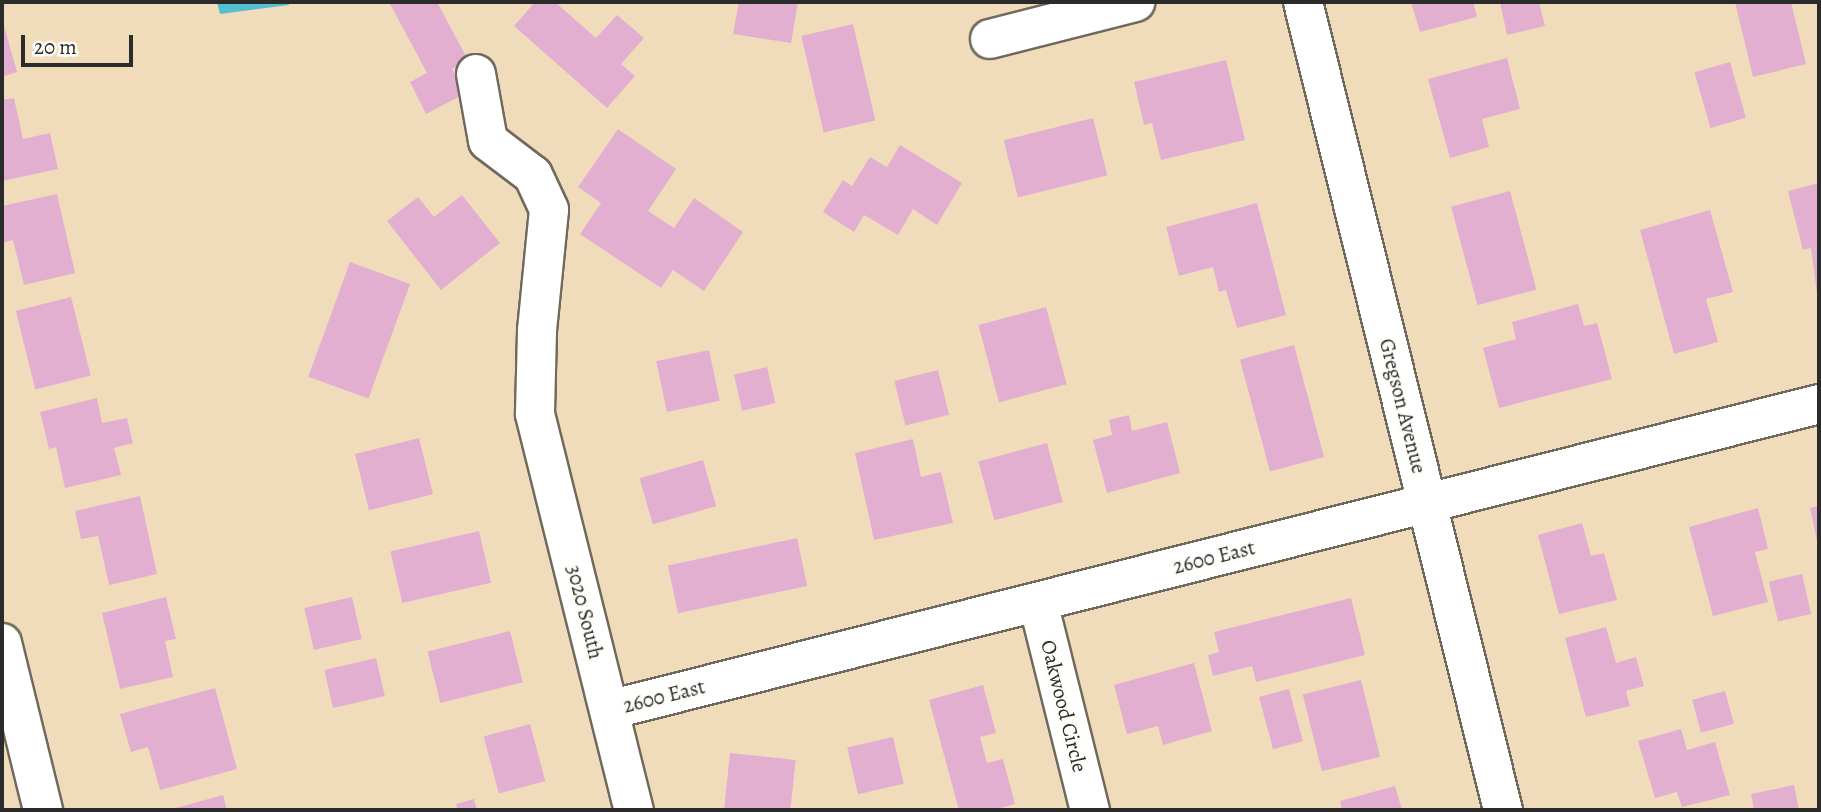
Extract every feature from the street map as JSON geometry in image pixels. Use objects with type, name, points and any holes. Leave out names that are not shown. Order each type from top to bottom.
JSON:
[{"type":"street","points":[[990,39],[1135,2]]},
{"type":"street","name":"Gregson Avenue","points":[[1303,2],[1503,810]]},
{"type":"street","name":"3020 South","points":[[475,74],[488,141],[533,175],[549,210],[537,331],[535,414],[634,810]]},
{"type":"street","name":"2600 East","points":[[609,710],[1819,404]]},
{"type":"street","name":"Oakwood Circle","points":[[1038,602],[1090,810]]},
{"type":"street","points":[[2,643],[43,810]]},
{"type":"water","points":[[217,2],[288,2],[289,5],[220,14]]},
{"type":"building","points":[[389,2],[437,2],[468,60],[452,69],[466,93],[426,114],[410,82],[427,73]]},
{"type":"building","points":[[535,2],[555,2],[596,38],[617,15],[644,38],[621,64],[635,76],[607,108],[514,26]]},
{"type":"building","points":[[739,2],[798,2],[791,43],[733,34]]},
{"type":"building","points":[[1411,2],[1473,2],[1477,17],[1420,32]]},
{"type":"building","points":[[1500,2],[1539,2],[1545,26],[1507,35]]},
{"type":"building","points":[[1735,2],[1791,2],[1806,64],[1753,77]]},
{"type":"building","points":[[2,19],[17,72],[2,77]]},
{"type":"building","points":[[853,24],[875,120],[824,132],[801,36]]},
{"type":"building","points":[[1507,58],[1520,109],[1482,119],[1489,147],[1450,158],[1428,79]]},
{"type":"building","points":[[1226,60],[1245,140],[1161,160],[1152,123],[1144,125],[1134,82]]},
{"type":"building","points":[[1730,62],[1746,118],[1710,128],[1694,72]]},
{"type":"building","points":[[14,98],[23,139],[50,133],[58,169],[2,181],[2,100]]},
{"type":"building","points":[[1093,118],[1107,175],[1018,198],[1004,140]]},
{"type":"building","points":[[618,129],[676,169],[648,211],[674,228],[694,198],[743,232],[704,291],[673,270],[661,288],[580,234],[601,203],[578,187]]},
{"type":"building","points":[[900,145],[962,183],[937,225],[913,209],[898,235],[864,215],[854,232],[823,212],[843,180],[852,186],[870,157],[887,167]]},
{"type":"building","points":[[1819,183],[1818,301],[1811,248],[1803,250],[1788,191]]},
{"type":"building","points":[[1510,191],[1536,290],[1477,305],[1451,207]]},
{"type":"building","points":[[57,194],[75,273],[24,285],[13,240],[2,243],[2,206]]},
{"type":"building","points":[[462,195],[500,243],[441,290],[387,221],[418,197],[434,217]]},
{"type":"building","points":[[1257,203],[1286,315],[1237,328],[1226,290],[1219,292],[1213,267],[1179,276],[1166,227]]},
{"type":"building","points":[[1710,210],[1733,292],[1706,299],[1718,342],[1674,354],[1640,230]]},
{"type":"building","points":[[350,262],[410,284],[368,399],[308,377]]},
{"type":"building","points":[[71,297],[91,376],[35,389],[16,311]]},
{"type":"building","points":[[1578,304],[1584,326],[1597,323],[1612,379],[1499,408],[1483,348],[1516,339],[1512,322]]},
{"type":"building","points":[[1046,307],[1067,384],[999,402],[978,325]]},
{"type":"building","points":[[1294,345],[1324,457],[1270,472],[1240,359]]},
{"type":"building","points":[[709,350],[720,401],[667,412],[656,361]]},
{"type":"building","points":[[767,367],[775,403],[742,411],[734,375]]},
{"type":"building","points":[[938,370],[949,415],[905,426],[894,381]]},
{"type":"building","points":[[97,398],[102,423],[127,418],[133,443],[114,448],[121,475],[65,488],[56,447],[49,449],[40,412]]},
{"type":"building","points":[[1129,415],[1132,431],[1167,422],[1180,473],[1107,493],[1093,440],[1112,435],[1109,420]]},
{"type":"building","points":[[419,438],[433,494],[369,510],[355,454]]},
{"type":"building","points":[[913,439],[921,477],[941,472],[953,523],[874,540],[855,453]]},
{"type":"building","points":[[1047,443],[1063,502],[994,520],[978,461]]},
{"type":"building","points":[[703,460],[716,506],[653,524],[640,478]]},
{"type":"building","points":[[140,496],[157,574],[109,585],[98,536],[81,539],[75,511]]},
{"type":"building","points":[[1819,506],[1819,545],[1818,545],[1810,508]]},
{"type":"building","points":[[1758,508],[1768,549],[1755,552],[1768,602],[1713,616],[1689,527]]},
{"type":"building","points":[[1582,523],[1591,556],[1604,553],[1617,600],[1559,614],[1538,535]]},
{"type":"building","points":[[479,531],[491,583],[402,603],[390,551]]},
{"type":"building","points":[[797,538],[807,586],[678,613],[668,565]]},
{"type":"building","points":[[1802,574],[1811,614],[1778,622],[1769,582]]},
{"type":"building","points":[[166,597],[176,639],[165,641],[173,677],[120,689],[102,613]]},
{"type":"building","points":[[352,597],[362,639],[314,650],[304,608]]},
{"type":"building","points":[[1351,598],[1365,655],[1256,682],[1252,666],[1213,676],[1208,655],[1219,652],[1214,632]]},
{"type":"building","points":[[1606,627],[1616,663],[1636,657],[1644,686],[1626,691],[1630,706],[1586,717],[1565,638]]},
{"type":"building","points":[[510,631],[523,682],[440,703],[428,652]]},
{"type":"building","points":[[376,658],[385,696],[333,708],[324,670]]},
{"type":"building","points":[[1194,663],[1212,731],[1163,745],[1158,726],[1127,734],[1114,685]]},
{"type":"building","points":[[1361,680],[1380,757],[1322,771],[1303,695]]},
{"type":"building","points":[[983,685],[996,733],[980,737],[987,763],[1003,759],[1015,804],[993,810],[959,810],[929,700]]},
{"type":"building","points":[[215,688],[237,769],[160,790],[148,747],[131,752],[120,714]]},
{"type":"building","points":[[1289,689],[1303,741],[1273,749],[1259,697]]},
{"type":"building","points":[[1725,691],[1734,724],[1701,733],[1692,700]]},
{"type":"building","points":[[530,724],[545,781],[499,793],[484,736]]},
{"type":"building","points":[[1681,729],[1687,750],[1715,742],[1730,795],[1682,807],[1677,792],[1655,798],[1638,741]]},
{"type":"building","points":[[893,737],[904,784],[858,794],[847,748]]},
{"type":"building","points":[[730,753],[796,760],[790,810],[724,810]]},
{"type":"building","points":[[1794,785],[1799,810],[1754,810],[1751,794]]},
{"type":"building","points":[[1395,786],[1402,810],[1342,810],[1340,801]]},
{"type":"building","points":[[223,795],[227,810],[172,810],[172,809]]},
{"type":"building","points":[[474,799],[477,810],[458,810],[456,804]]}]
